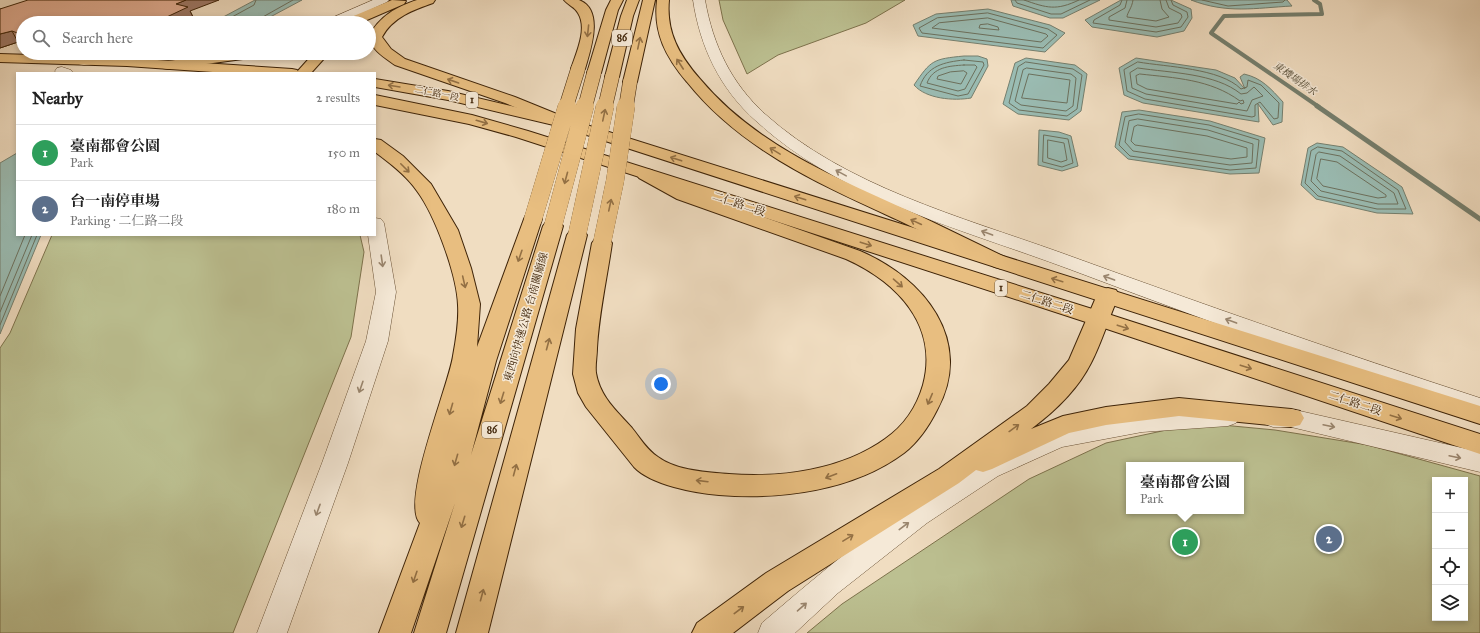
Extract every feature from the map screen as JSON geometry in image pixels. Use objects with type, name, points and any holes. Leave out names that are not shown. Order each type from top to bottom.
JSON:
[{"type":"main road","points":[[365,16],[403,0]]},
{"type":"main road","points":[[376,35],[379,28],[400,12],[429,0]]},
{"type":"main road","points":[[395,633],[453,471],[484,361],[543,223],[589,22],[584,11],[576,3],[570,0]]},
{"type":"main road","name":"東西向快速公路 台南關廟線","points":[[430,633],[543,223],[617,0]]},
{"type":"main road","name":"86","points":[[472,633],[577,235],[612,77],[627,16],[633,0]]},
{"type":"main road","points":[[645,174],[683,195],[854,255],[879,267],[899,283],[916,300],[930,322],[938,346],[939,370],[931,397],[919,421],[894,446],[864,463],[825,478],[782,485],[732,485],[688,480],[648,465],[628,440],[595,404],[584,376],[586,336],[602,243],[615,181],[630,82],[649,0]]},
{"type":"main road","points":[[663,0],[662,22],[668,44],[693,82],[734,124],[761,143],[816,175],[1002,262]]},
{"type":"main road","points":[[367,16],[374,12]]},
{"type":"main road","points":[[376,39],[379,46],[400,62],[510,100],[568,124]]},
{"type":"main road","points":[[0,58],[16,59]]},
{"type":"main road","points":[[56,60],[108,60]]},
{"type":"main road","points":[[139,60],[168,65],[278,72]]},
{"type":"main road","points":[[168,65],[202,60]]},
{"type":"main road","points":[[304,72],[315,60]]},
{"type":"main road","points":[[0,67],[64,72]]},
{"type":"main road","name":"二仁路一段","points":[[376,83],[467,99],[568,124]]},
{"type":"main road","name":"二仁路一段","points":[[376,100],[472,120],[522,134]]},
{"type":"main road","name":"1","points":[[568,124],[1108,295],[1480,415]]},
{"type":"main road","name":"二仁路二段","points":[[522,134],[1097,318],[1480,444]]},
{"type":"main road","points":[[376,145],[397,160],[425,188],[448,230],[461,268],[469,304],[465,357],[432,475],[428,540]]},
{"type":"main road","points":[[708,633],[777,582],[949,476],[1036,412],[1058,390],[1079,362],[1108,295]]},
{"type":"main road","points":[[949,476],[1064,425],[1106,416],[1178,407],[1291,418]]},
{"type":"street","points":[[347,16],[383,0]]},
{"type":"street","points":[[699,0],[702,24],[717,64],[740,94],[760,117],[812,156],[842,174],[892,198],[1112,279],[1480,407]]},
{"type":"street","points":[[272,633],[335,463],[377,341],[386,292],[376,229]]},
{"type":"street","points":[[773,633],[828,584],[918,515],[989,469],[1057,439],[1142,423],[1215,417],[1291,418],[1480,462]]},
{"type":"green space","points":[[719,0],[905,0],[866,23],[778,55],[747,74],[723,20]]},
{"type":"green space","points":[[52,236],[360,236],[364,252],[351,337],[233,633],[0,633],[0,348],[10,333]]},
{"type":"green space","points":[[1222,425],[1275,430],[1368,445],[1480,476],[1480,633],[807,633],[842,604],[1029,479],[1106,443],[1176,428]]},
{"type":"water","points":[[255,0],[302,0],[272,16],[225,16]]},
{"type":"water","points":[[1011,0],[1100,0],[1063,18],[1050,18],[1013,6]]},
{"type":"water","points":[[1121,0],[1171,0],[1191,9],[1192,18],[1184,31],[1157,37],[1092,27],[1085,20]]},
{"type":"water","points":[[1191,0],[1287,0],[1292,6],[1229,9]]},
{"type":"water","points":[[988,9],[1050,25],[1065,33],[1045,52],[918,36],[913,25],[936,14]]},
{"type":"water","points":[[978,56],[987,59],[988,66],[971,98],[941,98],[919,90],[914,85],[925,70],[934,62],[946,58]]},
{"type":"water","points":[[1026,58],[1075,65],[1087,74],[1081,111],[1069,120],[1018,114],[1003,104],[1015,63]]},
{"type":"water","points":[[1136,58],[1216,70],[1235,78],[1245,89],[1240,77],[1244,74],[1256,78],[1270,88],[1283,102],[1282,122],[1273,125],[1258,104],[1259,122],[1143,103],[1124,95],[1119,68]]},
{"type":"water","points":[[1139,110],[1210,121],[1265,138],[1259,173],[1230,174],[1128,159],[1115,147],[1122,112]]},
{"type":"water","points":[[1039,130],[1059,132],[1071,136],[1078,166],[1062,171],[1038,165]]},
{"type":"water","points":[[1317,143],[1343,147],[1402,187],[1413,214],[1377,213],[1316,199],[1301,185],[1308,148]]},
{"type":"water","points":[[16,154],[16,236],[41,236],[0,334],[0,163]]},
{"type":"pier","points":[[141,60],[198,60],[183,72],[122,72]]},
{"type":"building","points":[[28,0],[186,0],[176,4],[188,7],[169,16],[16,16],[16,32],[12,31],[0,34],[0,9]]},
{"type":"waterway","name":"東機場排水","points":[[1314,0],[1320,4],[1322,14],[1224,16],[1211,33],[1319,107]]},
{"type":"waterway","name":"東機場排水","points":[[1317,106],[1480,219]]},
{"type":"place","name":"台一南停車場","points":[[1329,539]]},
{"type":"place","name":"臺南都會公園","points":[[1185,542]]}]
